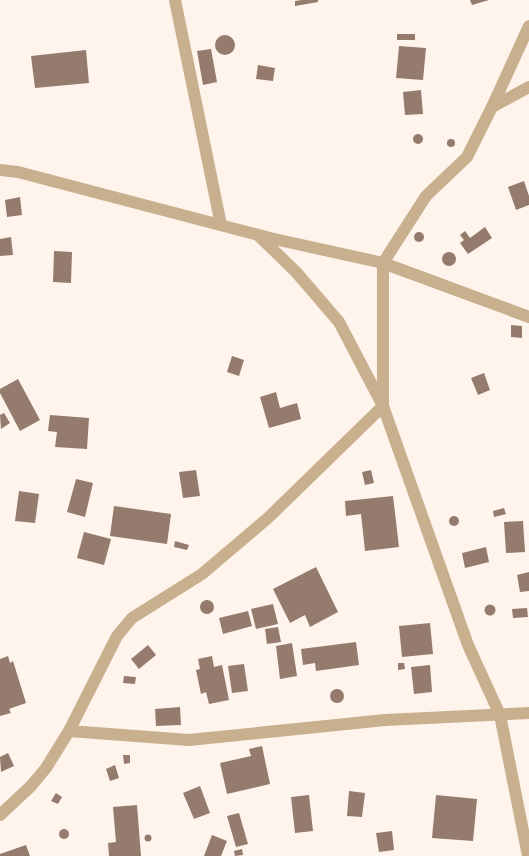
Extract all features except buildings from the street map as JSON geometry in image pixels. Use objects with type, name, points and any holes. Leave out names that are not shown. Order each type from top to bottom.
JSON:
[{"type":"street","points":[[175,0],[221,225]]},
{"type":"street","points":[[0,815],[31,786],[46,768],[69,732],[117,636],[132,618],[202,574],[269,517],[383,406],[383,263],[426,196],[467,157],[492,107],[529,26]]},
{"type":"street","points":[[492,107],[529,87]]},
{"type":"street","points":[[0,170],[18,172],[258,235],[383,263],[529,317]]},
{"type":"street","points":[[258,235],[296,272],[339,322],[383,406],[468,645],[500,715],[528,856]]},
{"type":"street","points":[[69,732],[189,740],[385,720],[529,713]]}]
